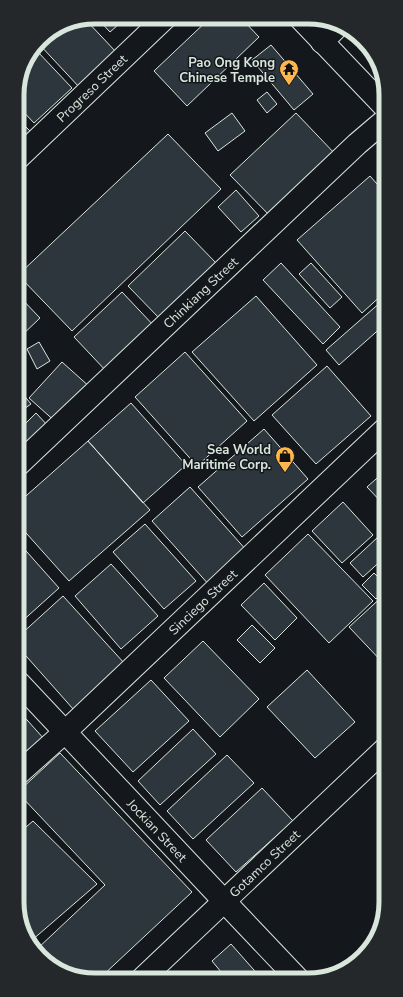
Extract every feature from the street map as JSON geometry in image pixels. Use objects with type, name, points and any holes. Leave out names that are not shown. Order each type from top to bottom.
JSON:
[{"type":"street","name":"Progreso Street","points":[[24,152],[160,24]]},
{"type":"street","points":[[306,24],[379,100]]},
{"type":"street","points":[[322,42],[335,29]]},
{"type":"street","name":"Chinkiang Street","points":[[24,459],[351,149],[379,125]]},
{"type":"street","name":"Sinciego Street","points":[[24,768],[65,732],[379,435]]},
{"type":"street","name":"Jockian Street","points":[[24,687],[292,973]]},
{"type":"street","name":"Gotamco Street","points":[[148,973],[379,755]]},
{"type":"building","points":[[90,24],[117,53],[80,88],[43,48],[48,42],[64,31],[77,26]]},
{"type":"building","points":[[103,24],[119,24],[110,32]]},
{"type":"building","points":[[204,24],[247,24],[259,37],[187,106],[154,71]]},
{"type":"building","points":[[271,45],[313,94],[294,110],[252,60]]},
{"type":"building","points":[[39,53],[72,88],[34,123],[24,112],[24,90],[26,77],[31,64]]},
{"type":"building","points":[[267,92],[277,104],[267,113],[257,100]]},
{"type":"building","points":[[232,113],[245,131],[218,151],[205,133]]},
{"type":"building","points":[[296,113],[338,157],[273,219],[230,175]]},
{"type":"building","points":[[24,125],[32,133],[24,140]]},
{"type":"building","points":[[168,134],[221,189],[72,331],[24,281],[24,269]]},
{"type":"building","points":[[370,176],[379,186],[379,298],[362,313],[297,240]]},
{"type":"building","points":[[236,190],[259,216],[241,232],[218,207]]},
{"type":"building","points":[[185,231],[218,265],[161,320],[128,286]]},
{"type":"building","points":[[281,263],[340,327],[323,344],[263,280]]},
{"type":"building","points":[[311,263],[342,297],[330,308],[299,274]]},
{"type":"building","points":[[122,292],[156,328],[108,373],[74,337]]},
{"type":"building","points":[[256,296],[317,365],[254,421],[192,352]]},
{"type":"building","points":[[24,301],[40,318],[24,333]]},
{"type":"building","points":[[379,304],[379,329],[339,365],[326,350]]},
{"type":"building","points":[[39,342],[50,361],[37,369],[27,349]]},
{"type":"building","points":[[185,352],[247,421],[197,466],[135,397]]},
{"type":"building","points":[[62,362],[91,388],[58,424],[29,398]]},
{"type":"building","points":[[327,366],[371,416],[316,464],[272,415]]},
{"type":"building","points":[[24,395],[31,404],[24,409]]},
{"type":"building","points":[[131,403],[186,465],[143,503],[88,441]]},
{"type":"building","points":[[36,413],[49,427],[27,449],[24,446],[24,425]]},
{"type":"building","points":[[264,429],[308,479],[242,537],[198,487]]},
{"type":"building","points":[[88,441],[150,510],[69,581],[24,531],[24,498]]},
{"type":"building","points":[[379,476],[379,500],[367,487]]},
{"type":"building","points":[[190,487],[248,552],[210,586],[152,521]]},
{"type":"building","points":[[343,502],[373,535],[342,563],[312,531]]},
{"type":"building","points":[[145,524],[196,581],[164,609],[113,552]]},
{"type":"building","points":[[308,534],[373,601],[329,643],[265,575]]},
{"type":"building","points":[[378,537],[379,562],[363,577],[350,563]]},
{"type":"building","points":[[24,549],[59,588],[24,620]]},
{"type":"building","points":[[111,564],[158,616],[121,649],[75,596]]},
{"type":"building","points":[[374,573],[379,578],[379,596],[376,599],[362,585]]},
{"type":"building","points":[[264,583],[297,618],[275,640],[241,605]]},
{"type":"building","points":[[63,596],[125,664],[74,710],[24,654],[24,631]]},
{"type":"building","points":[[379,600],[379,659],[349,627]]},
{"type":"building","points":[[252,625],[275,648],[260,663],[237,640]]},
{"type":"building","points":[[203,641],[259,699],[220,737],[164,678]]},
{"type":"building","points":[[307,670],[355,722],[315,758],[267,707]]},
{"type":"building","points":[[151,680],[189,721],[133,772],[95,731]]},
{"type":"building","points":[[24,717],[45,740],[24,759]]},
{"type":"building","points":[[193,729],[216,754],[160,805],[138,781]]},
{"type":"building","points":[[60,753],[192,892],[105,973],[81,972],[64,966],[48,955],[40,946],[105,885],[24,799],[24,786]]},
{"type":"building","points":[[227,755],[254,783],[193,839],[167,811]]},
{"type":"building","points":[[262,788],[293,821],[236,872],[206,840]]},
{"type":"building","points":[[33,821],[97,884],[34,938],[26,920],[24,902],[24,829]]},
{"type":"building","points":[[231,944],[257,973],[222,973],[212,961]]},
{"type":"place","name":"Pao Ong Kong Chinese Temple","points":[[289,86]]},
{"type":"place","name":"Sea World Maritime Corp.","points":[[285,473]]}]
